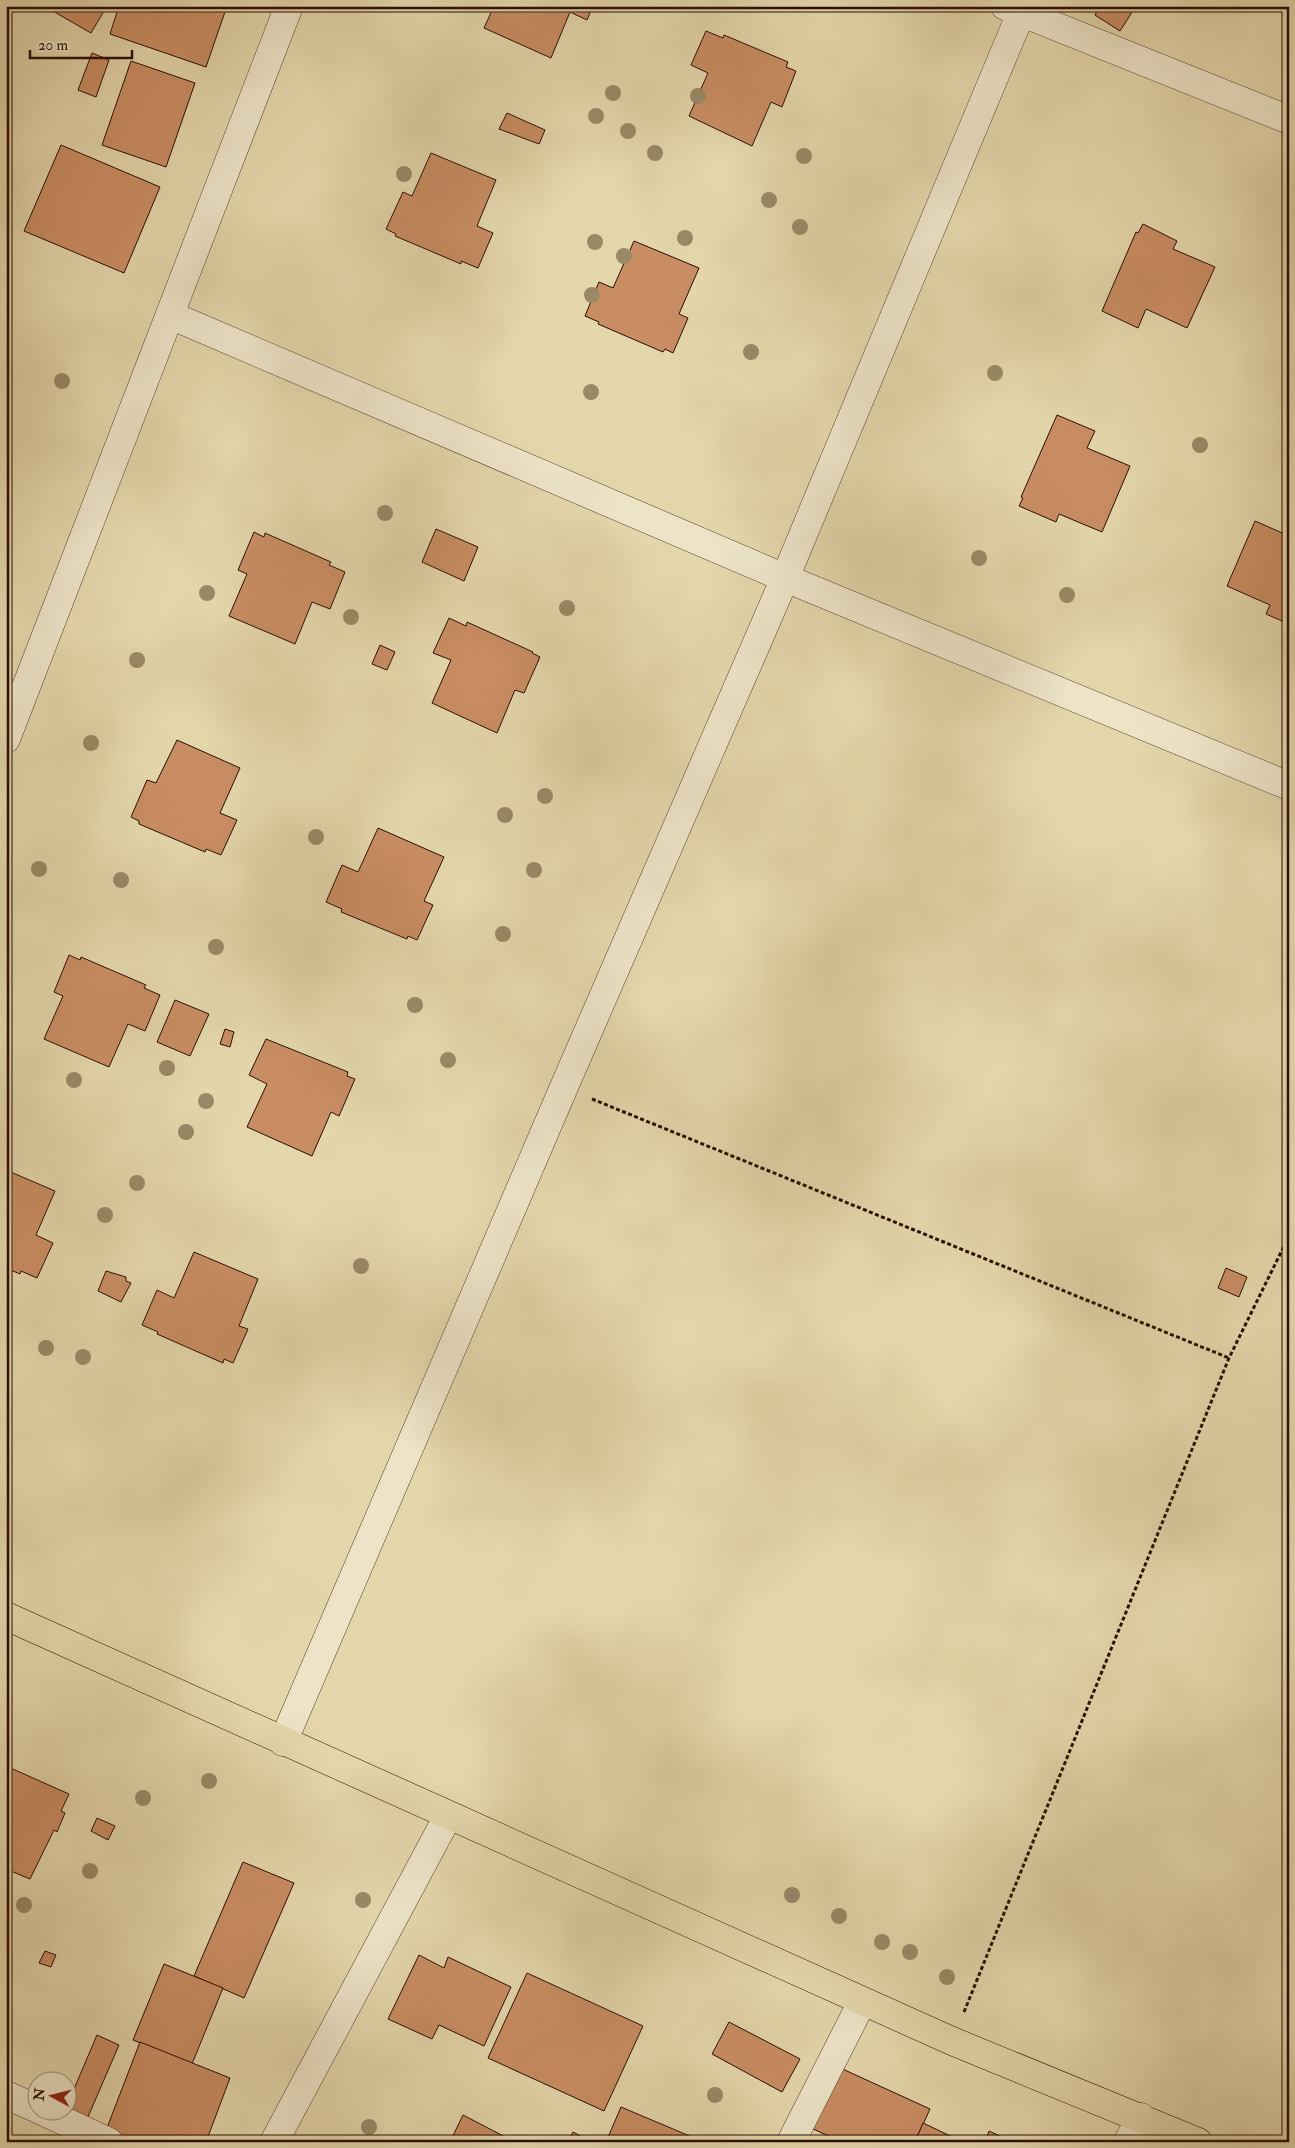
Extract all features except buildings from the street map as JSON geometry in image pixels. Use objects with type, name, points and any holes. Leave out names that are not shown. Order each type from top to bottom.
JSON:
[{"type":"main road","points":[[6,1616],[862,2002],[1010,2066],[1141,2117],[1198,2142]]},
{"type":"street","points":[[6,739],[289,6]]},
{"type":"street","points":[[283,1742],[785,578],[1013,10],[1289,120]]},
{"type":"street","points":[[170,315],[785,578],[1289,786]]},
{"type":"street","points":[[274,2142],[448,1816]]},
{"type":"street","points":[[791,2142],[862,2002]]},
{"type":"street","points":[[6,2095],[28,2105]]},
{"type":"street","points":[[1128,2142],[1141,2117]]},
{"type":"street","points":[[61,2120],[109,2142]]},
{"type":"path","points":[[564,1087],[1229,1358]]},
{"type":"path","points":[[952,2041],[1229,1358],[1289,1236]]}]
